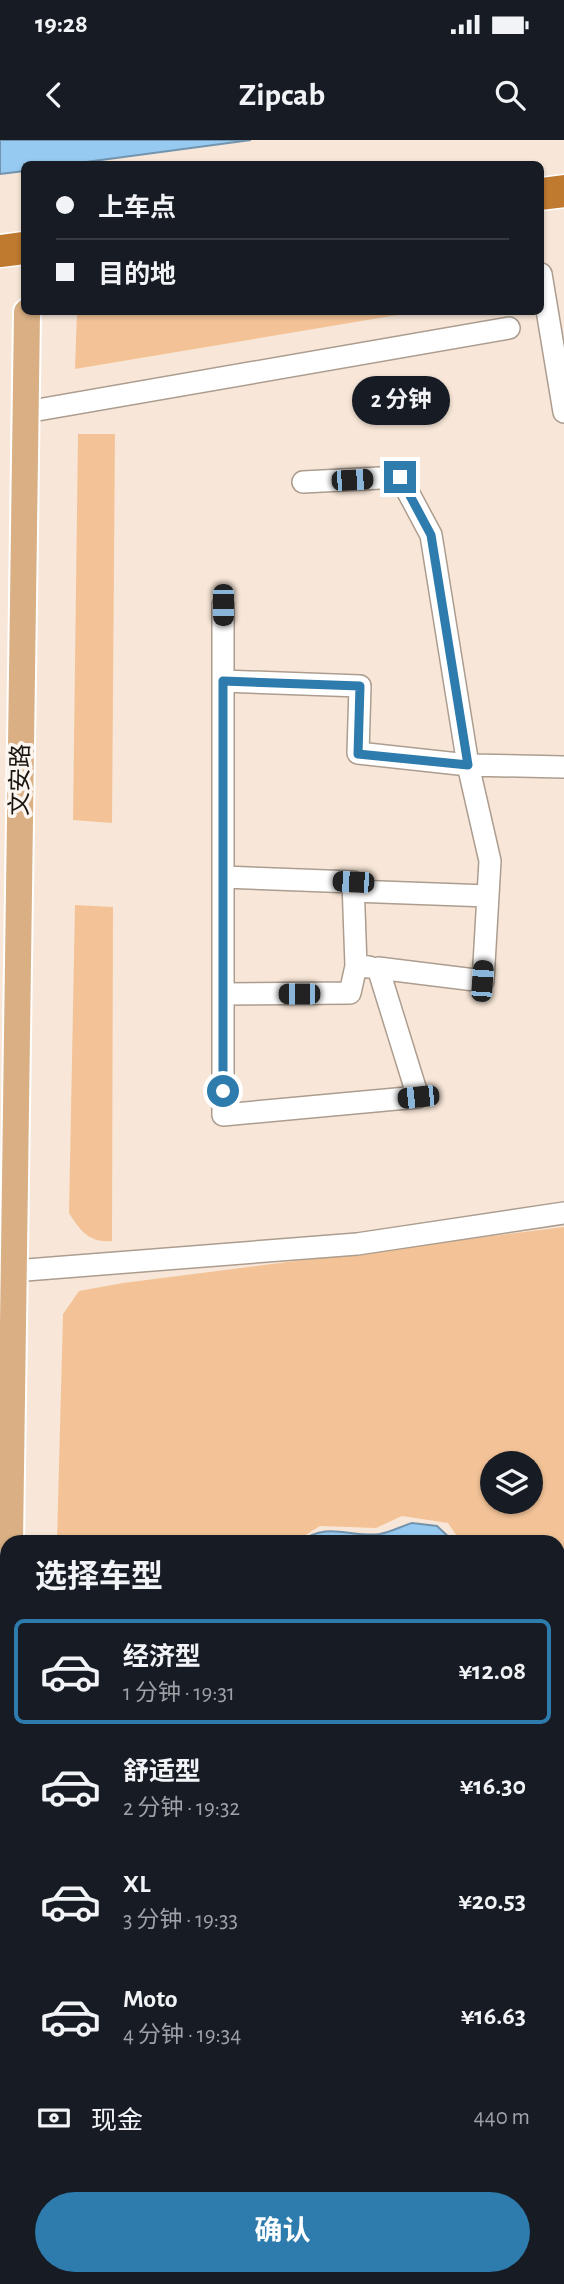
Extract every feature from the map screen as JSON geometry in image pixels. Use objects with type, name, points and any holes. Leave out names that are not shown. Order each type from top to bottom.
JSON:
[{"type":"highway","points":[[544,194],[564,191]]},
{"type":"highway","points":[[0,251],[21,248]]},
{"type":"main road","name":"文安路","points":[[10,1535],[7,1272],[27,315]]},
{"type":"street","points":[[544,292],[564,412]]},
{"type":"street","points":[[26,412],[509,328]]},
{"type":"street","points":[[303,482],[400,477],[431,535],[468,765],[490,861],[482,981],[356,966]]},
{"type":"street","points":[[223,605],[223,1115],[418,1097],[378,968]]},
{"type":"street","points":[[223,681],[360,686],[358,754],[468,765],[564,767]]},
{"type":"street","points":[[223,877],[353,882],[356,966],[350,993],[223,994]]},
{"type":"street","points":[[353,891],[488,896]]},
{"type":"street","points":[[7,1272],[357,1244],[564,1213]]},
{"type":"shaded area","points":[[77,315],[397,315],[75,369]]},
{"type":"shaded area","points":[[78,434],[115,434],[112,823],[73,820]]},
{"type":"shaded area","points":[[75,905],[113,907],[112,1241],[91,1238],[81,1230],[69,1213]]},
{"type":"shaded area","points":[[564,1227],[564,1535],[456,1535],[448,1523],[402,1516],[376,1528],[320,1526],[305,1535],[57,1535],[63,1314],[79,1291],[123,1283]]},
{"type":"water","points":[[0,140],[251,140],[94,161],[21,161],[21,171],[0,174]]},
{"type":"water","points":[[412,1523],[437,1526],[447,1535],[370,1535]]},
{"type":"water","points":[[330,1531],[370,1535],[312,1535]]},
{"type":"route","points":[[223,1091],[223,681],[360,686],[358,754],[468,765],[431,535],[400,477]]}]
